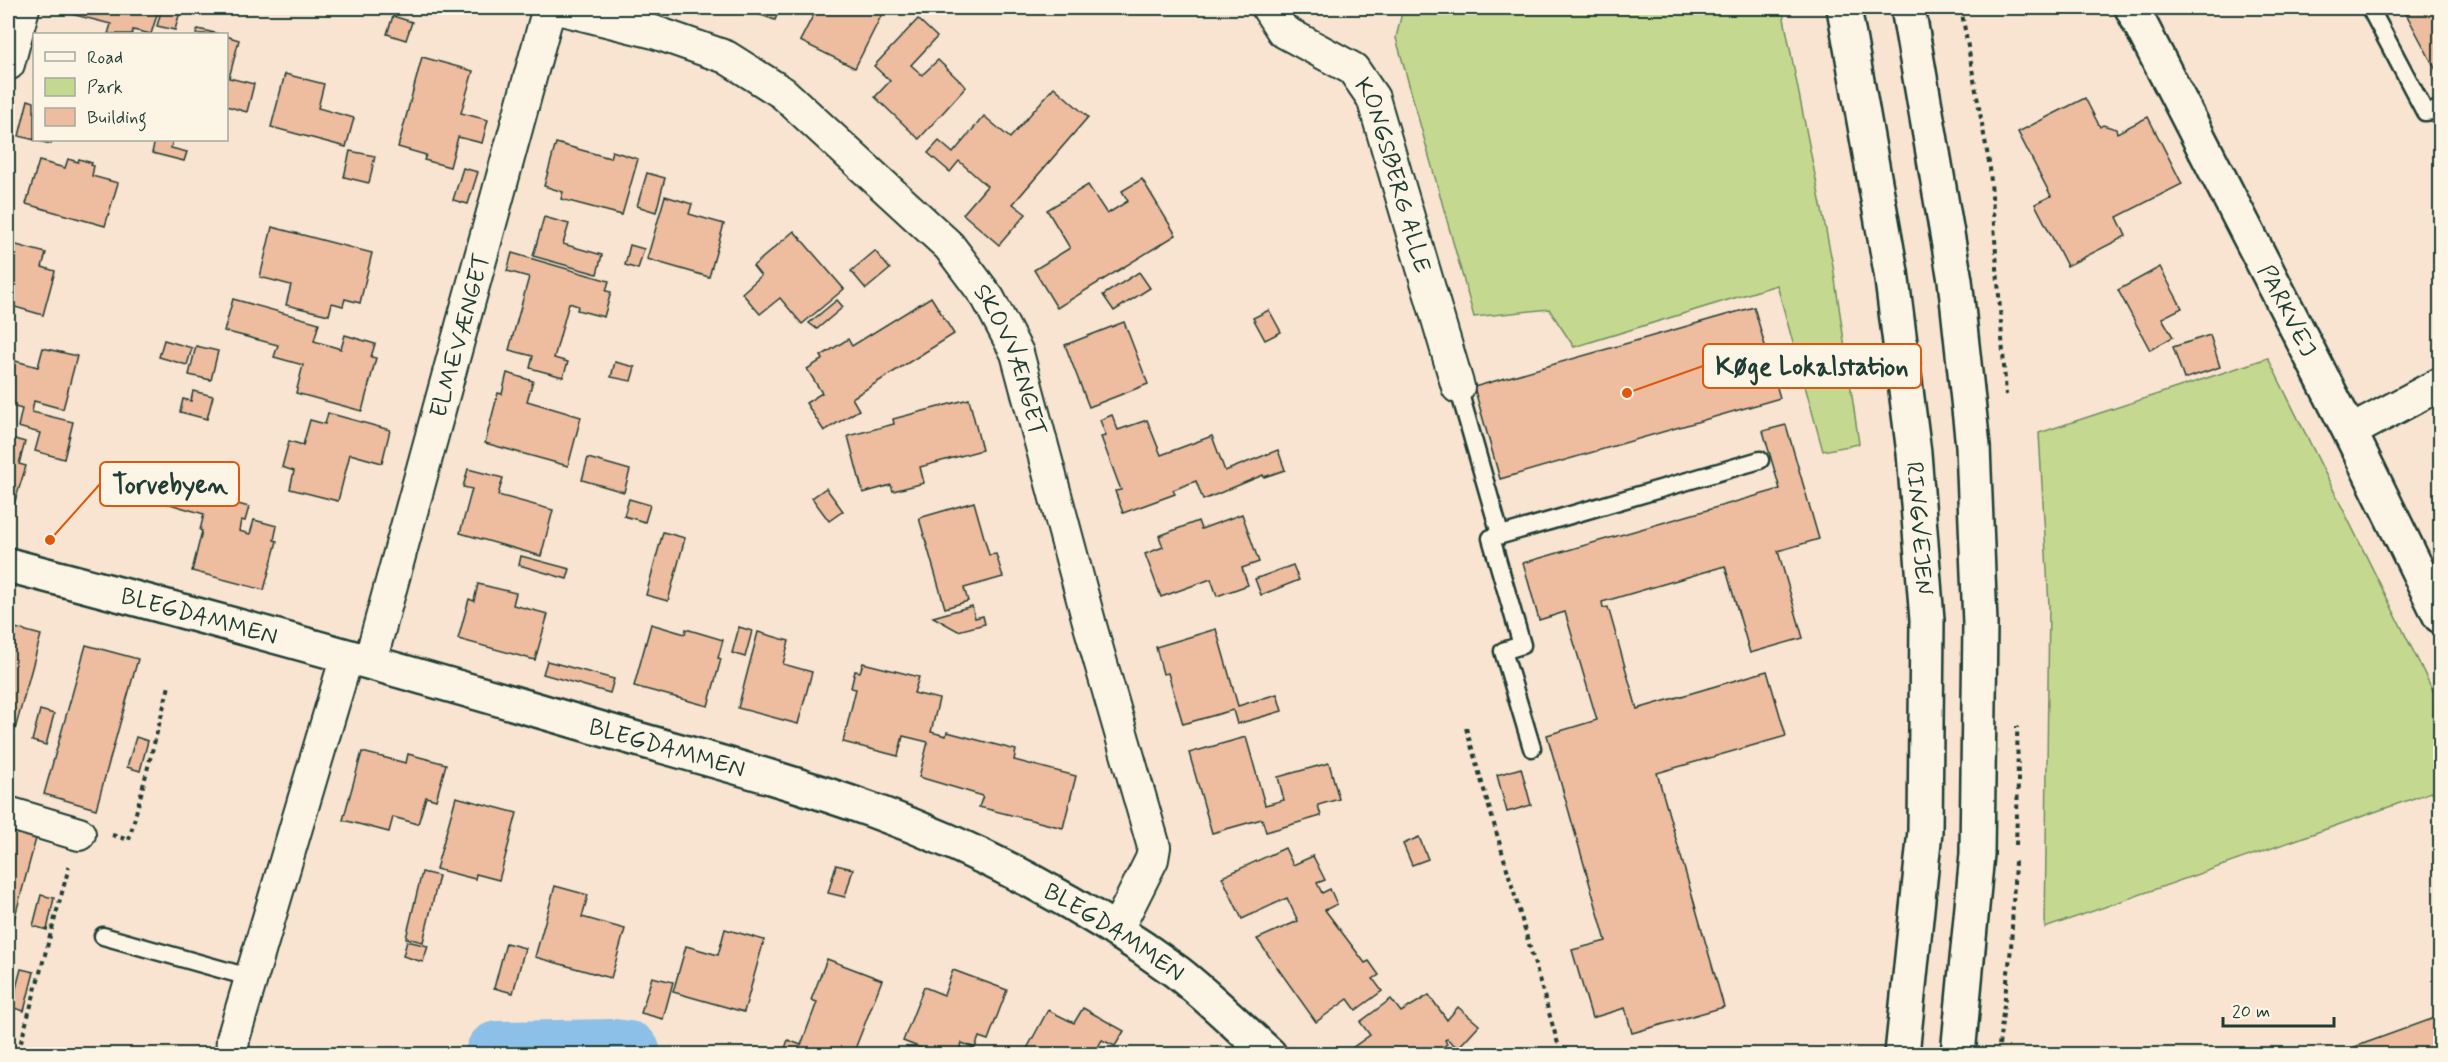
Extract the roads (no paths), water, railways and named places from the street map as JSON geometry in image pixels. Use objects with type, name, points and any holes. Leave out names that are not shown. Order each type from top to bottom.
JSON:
[{"type":"main road","name":"RINGVEJEN","points":[[1844,8],[1891,272],[1914,453],[1927,620],[1925,831],[1902,1054]]},
{"type":"main road","points":[[1908,8],[1955,280],[1973,446],[1980,624],[1977,854],[1958,1054]]},
{"type":"main road","name":"PARKVEJ","points":[[2132,8],[2350,432],[2440,616]]},
{"type":"main road","name":"BLEGDAMMEN","points":[[8,565],[358,659],[797,786],[879,813],[986,860],[1053,893],[1116,931],[1179,974],[1269,1054]]},
{"type":"street","points":[[8,64],[23,8]]},
{"type":"street","name":"ELMEVÆNGET","points":[[232,1054],[233,1039],[252,978],[358,659],[549,8]]},
{"type":"street","name":"SKOVVÆNGET","points":[[558,8],[654,32],[726,57],[783,93],[949,246],[988,298],[1017,353],[1085,609],[1154,847],[1152,859],[1116,931]]},
{"type":"street","name":"KONGSBERG ALLE","points":[[1268,8],[1282,31],[1353,69],[1374,98],[1458,387]]},
{"type":"street","points":[[2350,432],[2440,384]]},
{"type":"street","points":[[8,813],[79,834]]},
{"type":"lane","points":[[2370,8],[2425,112],[2440,110]]},
{"type":"lane","points":[[1458,387],[1500,534]]},
{"type":"lane","points":[[1532,748],[1503,651],[1522,645],[1491,538],[1760,460]]},
{"type":"lane","points":[[103,936],[252,978]]},
{"type":"waterway","points":[[498,1054],[613,1052],[628,1054]]},
{"type":"place","name":"Køge Lokalstation","points":[[1627,393]]},
{"type":"place","name":"Torvebyen","points":[[50,540]]}]
